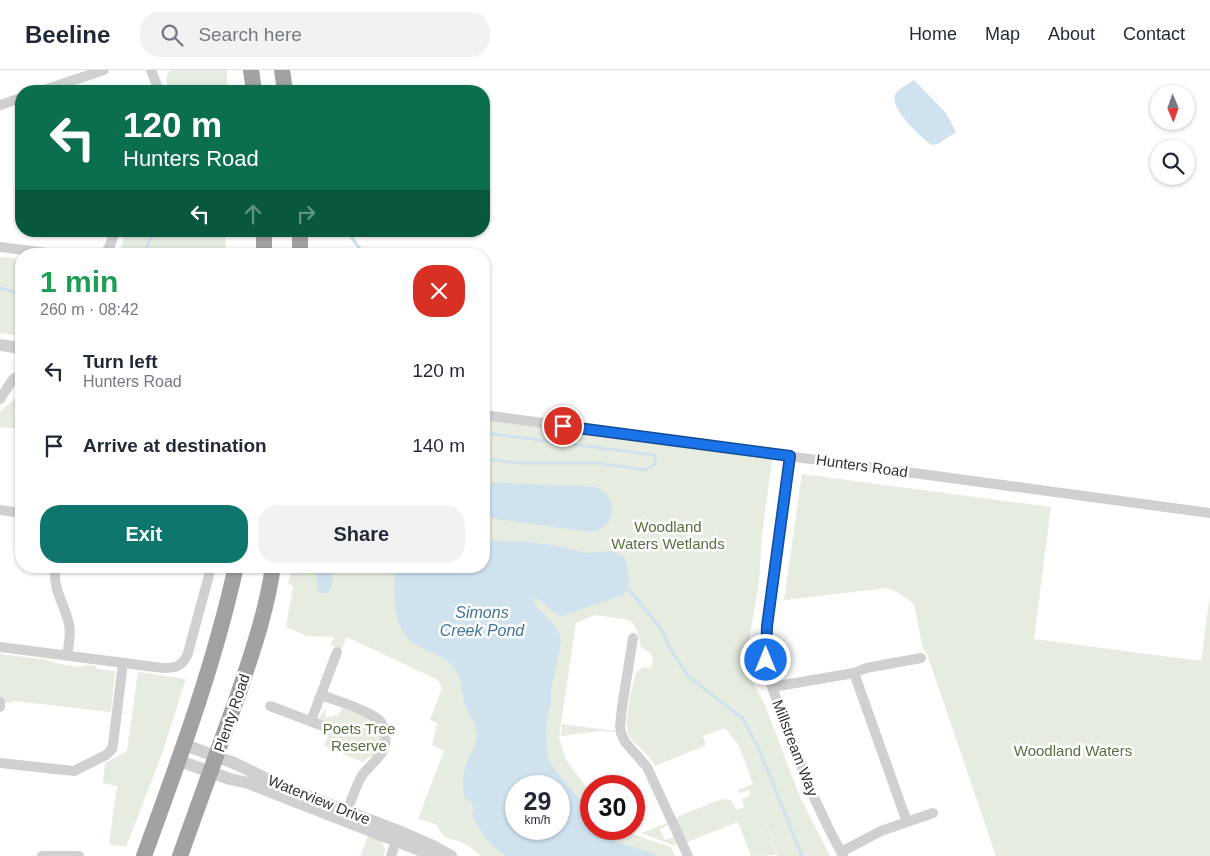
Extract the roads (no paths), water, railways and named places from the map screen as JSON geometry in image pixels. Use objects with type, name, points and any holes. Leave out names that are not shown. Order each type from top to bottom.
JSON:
[{"type":"highway","points":[[251,70],[253,85]]},
{"type":"highway","points":[[282,70],[284,85]]},
{"type":"highway","points":[[144,856],[182,753],[225,618],[235,573]]},
{"type":"highway","name":"Plenty Road","points":[[180,856],[251,658],[269,592],[272,573]]},
{"type":"street","points":[[59,85],[104,70]]},
{"type":"street","points":[[151,70],[157,85]]},
{"type":"street","points":[[0,105],[15,100]]},
{"type":"street","points":[[0,247],[15,249]]},
{"type":"street","points":[[0,345],[15,347]]},
{"type":"street","points":[[0,399],[15,378]]},
{"type":"street","name":"Hunters Road","points":[[490,416],[1210,513]]},
{"type":"street","name":"Millstream Way","points":[[790,456],[767,626],[766,660],[772,687],[810,789],[842,854]]},
{"type":"street","points":[[0,510],[15,512]]},
{"type":"street","points":[[54,573],[56,589],[70,628],[68,656]]},
{"type":"street","points":[[0,647],[163,668],[176,667],[183,663],[188,653],[210,573]]},
{"type":"street","points":[[633,638],[620,727],[621,734],[625,742],[644,762],[688,856]]},
{"type":"street","points":[[310,722],[337,652]]},
{"type":"street","points":[[772,687],[921,658]]},
{"type":"street","points":[[0,763],[74,771],[106,755],[112,749],[113,744],[123,663]]},
{"type":"street","points":[[854,672],[907,822]]},
{"type":"street","points":[[321,694],[373,716],[382,723],[385,729],[386,741],[384,749],[379,758],[361,777],[345,816]]},
{"type":"street","points":[[0,702],[0,707]]},
{"type":"street","points":[[270,706],[323,726]]},
{"type":"street","name":"Waterview Drive","points":[[182,753],[214,764],[234,763],[345,816],[398,836],[433,846],[451,856]]},
{"type":"street","points":[[842,854],[882,831],[933,812]]},
{"type":"street","points":[[391,856],[398,836]]},
{"type":"street","name":"Waterview Drive","points":[[398,836],[436,856]]},
{"type":"street","points":[[42,856],[79,856]]},
{"type":"water","points":[[914,80],[946,113],[956,132],[938,144],[932,145],[921,136],[901,115],[894,101],[896,93]]},
{"type":"water","points":[[490,482],[596,487],[609,498],[612,512],[611,518],[606,524],[600,529],[591,532],[490,518]]},
{"type":"water","name":"Simons Creek Pond","points":[[490,540],[553,545],[586,553],[612,551],[624,557],[627,563],[629,582],[627,591],[623,595],[561,616],[554,613],[537,598],[534,599],[535,606],[555,627],[561,643],[551,689],[551,703],[548,710],[546,731],[548,759],[559,775],[505,775],[505,840],[570,840],[570,788],[580,801],[580,840],[615,840],[658,856],[506,856],[494,846],[486,838],[472,814],[473,805],[465,799],[463,782],[465,769],[476,744],[477,734],[465,705],[459,676],[447,661],[409,640],[399,621],[395,599],[395,573],[490,573]]},
{"type":"water","points":[[316,573],[333,573],[332,588],[327,593],[319,593],[317,590]]},
{"type":"waterway","points":[[147,248],[151,237]]},
{"type":"waterway","points":[[351,237],[359,248]]},
{"type":"waterway","points":[[0,288],[15,292]]},
{"type":"waterway","points":[[490,434],[655,455],[655,464],[645,470],[597,463],[519,463],[490,460]]},
{"type":"waterway","points":[[628,588],[661,629],[673,653],[688,676],[743,719],[759,749],[802,856]]},
{"type":"park label","name":"Woodland Waters Wetlands","points":[[668,536]]},
{"type":"park label","name":"Poets Tree Reserve","points":[[359,738]]},
{"type":"park label","name":"Woodland Waters","points":[[1073,751]]}]
